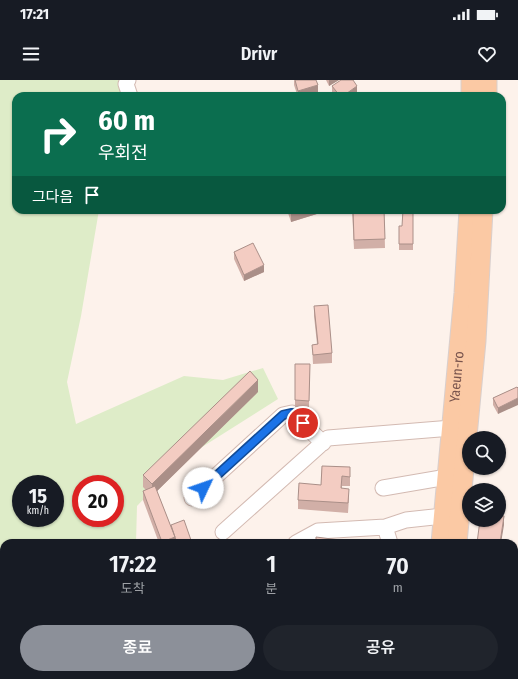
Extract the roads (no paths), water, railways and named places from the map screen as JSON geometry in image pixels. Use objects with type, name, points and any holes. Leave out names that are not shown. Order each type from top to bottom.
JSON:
[{"type":"main road","points":[[471,80],[471,92]]},
{"type":"main road","points":[[487,80],[487,92]]},
{"type":"main road","name":"Yaeun-ro","points":[[441,539],[464,293],[469,214]]},
{"type":"main road","name":"Yaeun-ro","points":[[457,539],[476,341],[483,214]]},
{"type":"street","points":[[128,80],[126,84],[129,92]]},
{"type":"street","points":[[192,498],[283,415],[292,413],[323,443]]},
{"type":"street","points":[[223,532],[328,438],[452,428]]},
{"type":"street","points":[[383,488],[447,477]]},
{"type":"street","points":[[303,539],[318,531],[385,527],[406,520],[443,516]]},
{"type":"street","points":[[385,527],[389,539]]}]
